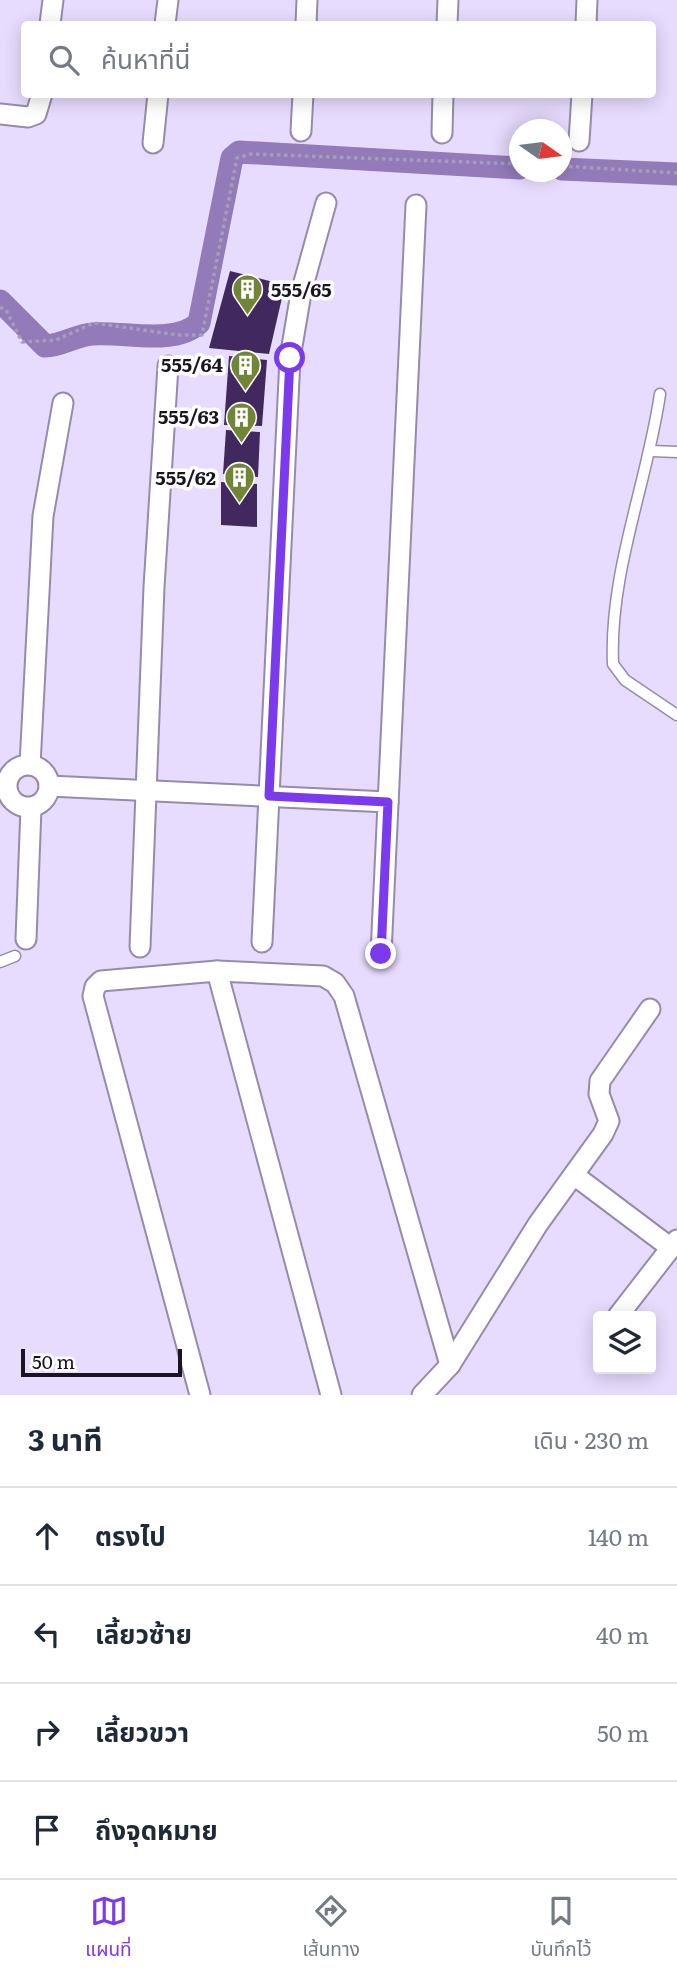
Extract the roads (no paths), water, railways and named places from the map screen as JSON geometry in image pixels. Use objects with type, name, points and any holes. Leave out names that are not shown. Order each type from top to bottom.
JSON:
[{"type":"street","points":[[50,21],[53,0]]},
{"type":"street","points":[[165,21],[168,0]]},
{"type":"street","points":[[306,21],[307,0]]},
{"type":"street","points":[[447,21],[448,0]]},
{"type":"street","points":[[586,21],[587,0]]},
{"type":"street","points":[[0,114],[28,117],[36,114],[41,98]]},
{"type":"street","points":[[153,143],[158,98]]},
{"type":"street","points":[[301,131],[303,98]]},
{"type":"street","points":[[442,133],[443,98]]},
{"type":"street","points":[[579,141],[582,98]]},
{"type":"street","points":[[262,942],[290,358],[301,293],[326,203]]},
{"type":"street","points":[[381,954],[416,205]]},
{"type":"street","points":[[140,947],[154,587],[167,366]]},
{"type":"street","points":[[30,765],[43,516],[63,403]]},
{"type":"street","points":[[30,765],[40,768],[47,776],[50,786],[44,801],[31,807],[20,806],[4,790],[13,772],[30,765]]},
{"type":"street","points":[[50,786],[388,802]]},
{"type":"street","points":[[26,939],[31,807]]},
{"type":"street","points":[[200,1395],[93,996],[95,987],[101,981],[216,971],[323,976],[335,983],[344,996],[450,1365]]},
{"type":"street","points":[[216,971],[331,1395]]},
{"type":"street","points":[[422,1395],[450,1365],[538,1224],[609,1121],[599,1094],[600,1081],[650,1009]]},
{"type":"street","points":[[574,1175],[674,1244],[622,1311]]},
{"type":"lane","points":[[660,394],[652,451],[616,600],[613,664],[625,680],[677,715]]},
{"type":"lane","points":[[652,451],[677,452]]},
{"type":"lane","points":[[0,962],[15,956]]},
{"type":"waterway","points":[[0,301],[45,346],[92,334],[162,336],[188,330],[199,323],[232,158],[239,152],[509,167]]},
{"type":"waterway","points":[[572,169],[677,174]]},
{"type":"place","name":"555/65","points":[[248,317]]},
{"type":"place","name":"555/64","points":[[246,392]]},
{"type":"place","name":"555/63","points":[[242,444]]},
{"type":"place","name":"555/62","points":[[239,505]]}]
